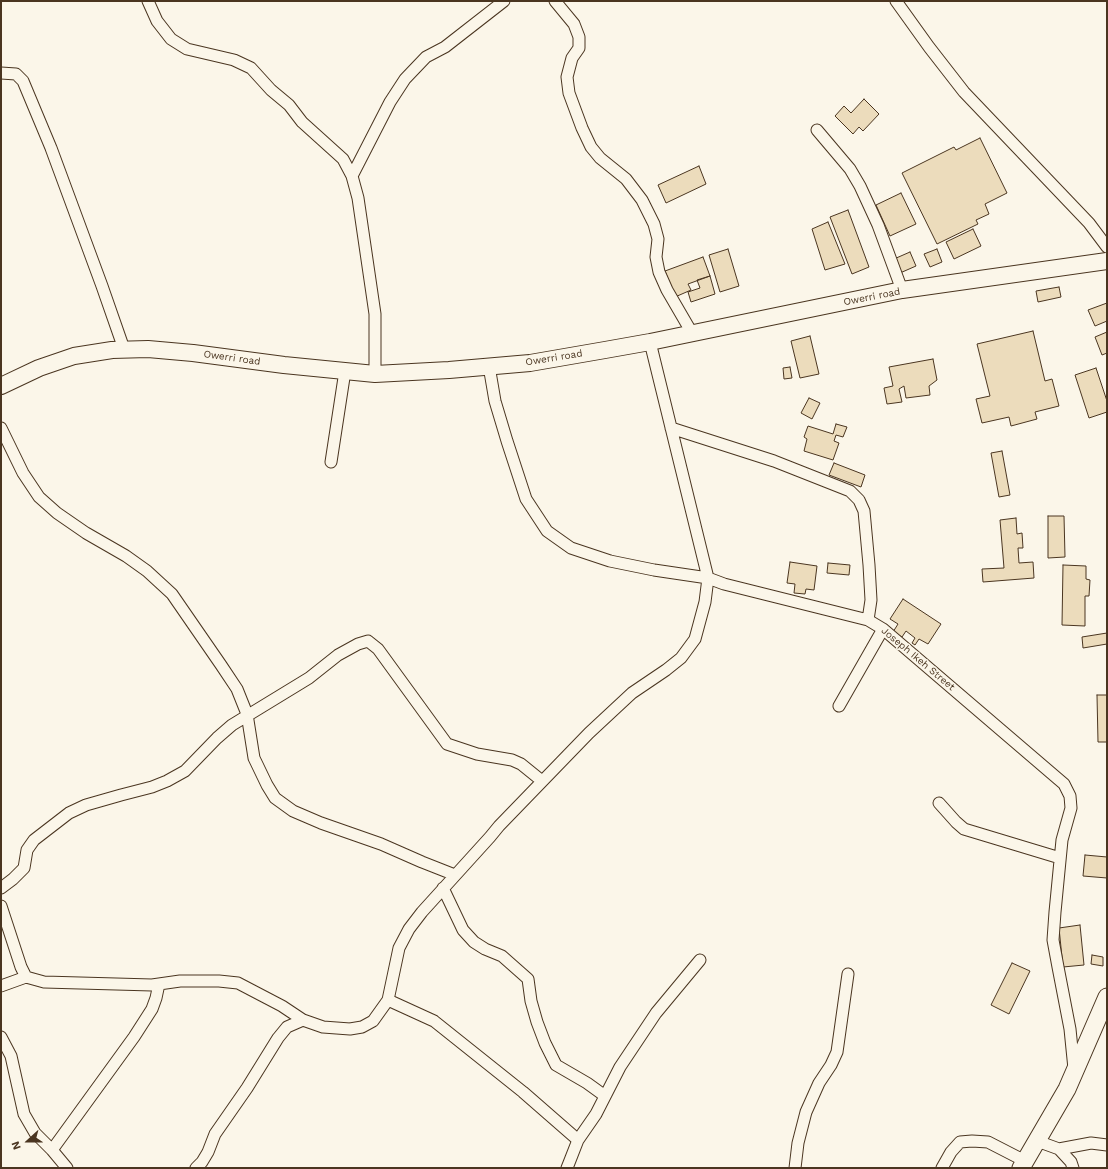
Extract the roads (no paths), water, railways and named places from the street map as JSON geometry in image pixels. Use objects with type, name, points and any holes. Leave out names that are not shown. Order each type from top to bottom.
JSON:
[{"type":"main road","name":"Owerri road","points":[[1,386],[39,368],[74,356],[112,350],[148,349],[193,353],[284,365],[375,374],[449,370],[530,362],[650,342],[902,290],[1107,261]]},
{"type":"main road","points":[[1023,1164],[1067,1089],[1107,997]]},
{"type":"street","points":[[148,1],[157,21],[171,39],[187,49],[234,60],[251,68],[271,90],[289,105],[302,122],[343,159],[352,176],[358,198],[375,314],[375,374]]},
{"type":"street","points":[[352,176],[390,102],[405,79],[426,57],[445,47],[504,1]]},
{"type":"street","points":[[555,1],[574,24],[579,37],[579,48],[572,58],[567,77],[569,93],[582,128],[592,147],[600,158],[626,179],[642,200],[654,224],[658,239],[656,257],[659,272],[667,290],[692,333]]},
{"type":"street","points":[[896,1],[964,92],[1089,224],[1107,246]]},
{"type":"street","points":[[1,73],[16,74],[22,81],[51,148],[124,350]]},
{"type":"street","points":[[817,130],[850,169],[860,186],[878,225],[902,290]]},
{"type":"street","points":[[1,986],[26,977],[44,982],[152,985],[180,981],[219,980],[238,983],[282,1006],[303,1020],[323,1026],[350,1030],[362,1027],[373,1021],[388,1000],[399,948],[409,929],[443,888],[490,837],[498,826],[589,733],[632,693],[681,658],[695,639],[705,602],[708,578],[650,342]]},
{"type":"street","name":"Joseph Ikeh Street","points":[[488,366],[495,401],[526,499],[547,531],[571,548],[610,561],[654,570],[708,578],[724,584],[868,620],[883,629],[1064,784],[1070,796],[1071,808],[1062,840],[1060,858]]},
{"type":"street","points":[[331,462],[345,371]]},
{"type":"street","points":[[1,428],[24,473],[39,497],[68,521],[126,556],[147,571],[172,594],[237,689],[247,714],[254,758],[267,785],[276,798],[293,811],[321,823],[381,844],[455,875]]},
{"type":"street","points":[[671,428],[774,461],[850,491],[859,500],[864,511],[871,600],[868,620]]},
{"type":"street","points":[[839,706],[883,629]]},
{"type":"street","points":[[1,888],[24,868],[27,850],[34,840],[69,813],[86,805],[152,787],[167,781],[185,770],[217,738],[247,714],[304,681],[338,656],[358,644],[368,641],[378,649],[447,744],[477,754],[512,760],[521,764],[542,781]]},
{"type":"street","points":[[939,803],[964,829],[1060,858],[1054,912],[1053,940],[1070,1029],[1074,1072]]},
{"type":"street","points":[[443,888],[463,930],[474,942],[485,949],[502,956],[528,978],[531,1001],[537,1022],[556,1065],[588,1083],[605,1096]]},
{"type":"street","points":[[1,906],[20,967],[26,977]]},
{"type":"street","points":[[568,1168],[578,1140],[596,1114],[620,1067],[656,1013],[700,960]]},
{"type":"street","points":[[795,1168],[798,1143],[806,1112],[819,1083],[831,1065],[837,1052],[848,974]]},
{"type":"street","points":[[52,1150],[134,1037],[152,1009],[159,984]]},
{"type":"street","points":[[388,1000],[434,1021],[523,1092],[578,1140]]},
{"type":"street","points":[[196,1168],[208,1152],[215,1134],[247,1088],[278,1038],[287,1027],[303,1020]]},
{"type":"street","points":[[1,1037],[11,1056],[24,1114],[35,1133],[67,1168]]},
{"type":"street","points":[[942,1168],[951,1152],[960,1142],[972,1141],[988,1142],[1023,1164]]},
{"type":"street","points":[[1037,1141],[1059,1149],[1071,1162],[1073,1168]]},
{"type":"street","points":[[1059,1149],[1091,1143],[1107,1145]]}]
